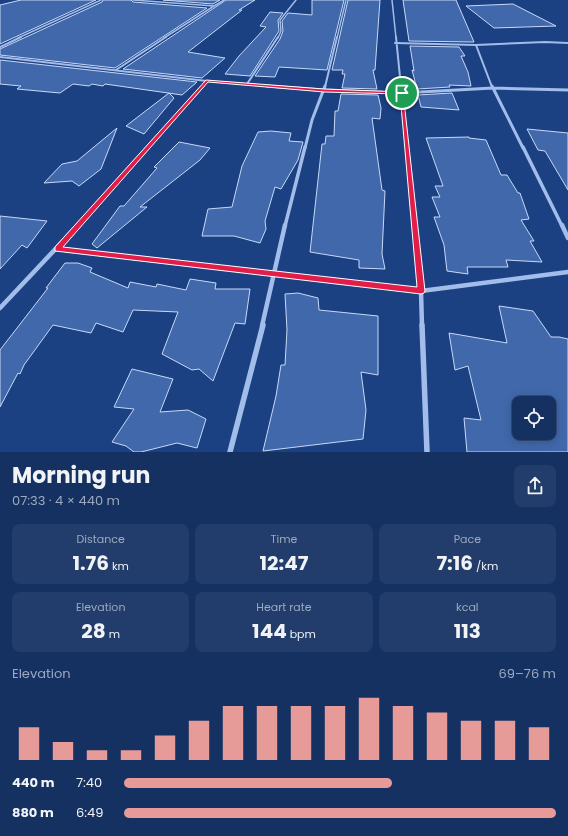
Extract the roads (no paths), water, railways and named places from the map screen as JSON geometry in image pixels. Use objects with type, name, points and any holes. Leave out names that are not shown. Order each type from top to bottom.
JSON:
[{"type":"street","points":[[0,47],[101,0]]},
{"type":"street","points":[[133,0],[214,6]]},
{"type":"street","points":[[116,70],[224,0]]},
{"type":"street","points":[[247,84],[276,43],[281,31],[280,20],[296,0]]},
{"type":"street","points":[[230,452],[260,337],[273,274],[312,120],[324,90],[346,0]]},
{"type":"street","points":[[392,0],[395,43],[402,93],[421,291],[427,452]]},
{"type":"street","points":[[395,43],[476,45],[545,42],[568,43]]},
{"type":"street","points":[[476,45],[493,88],[568,238]]},
{"type":"street","points":[[0,57],[207,81],[324,90],[402,93],[493,88],[568,90]]},
{"type":"street","points":[[1,306],[58,249],[207,81]]},
{"type":"street","points":[[58,249],[421,291],[568,272]]}]
